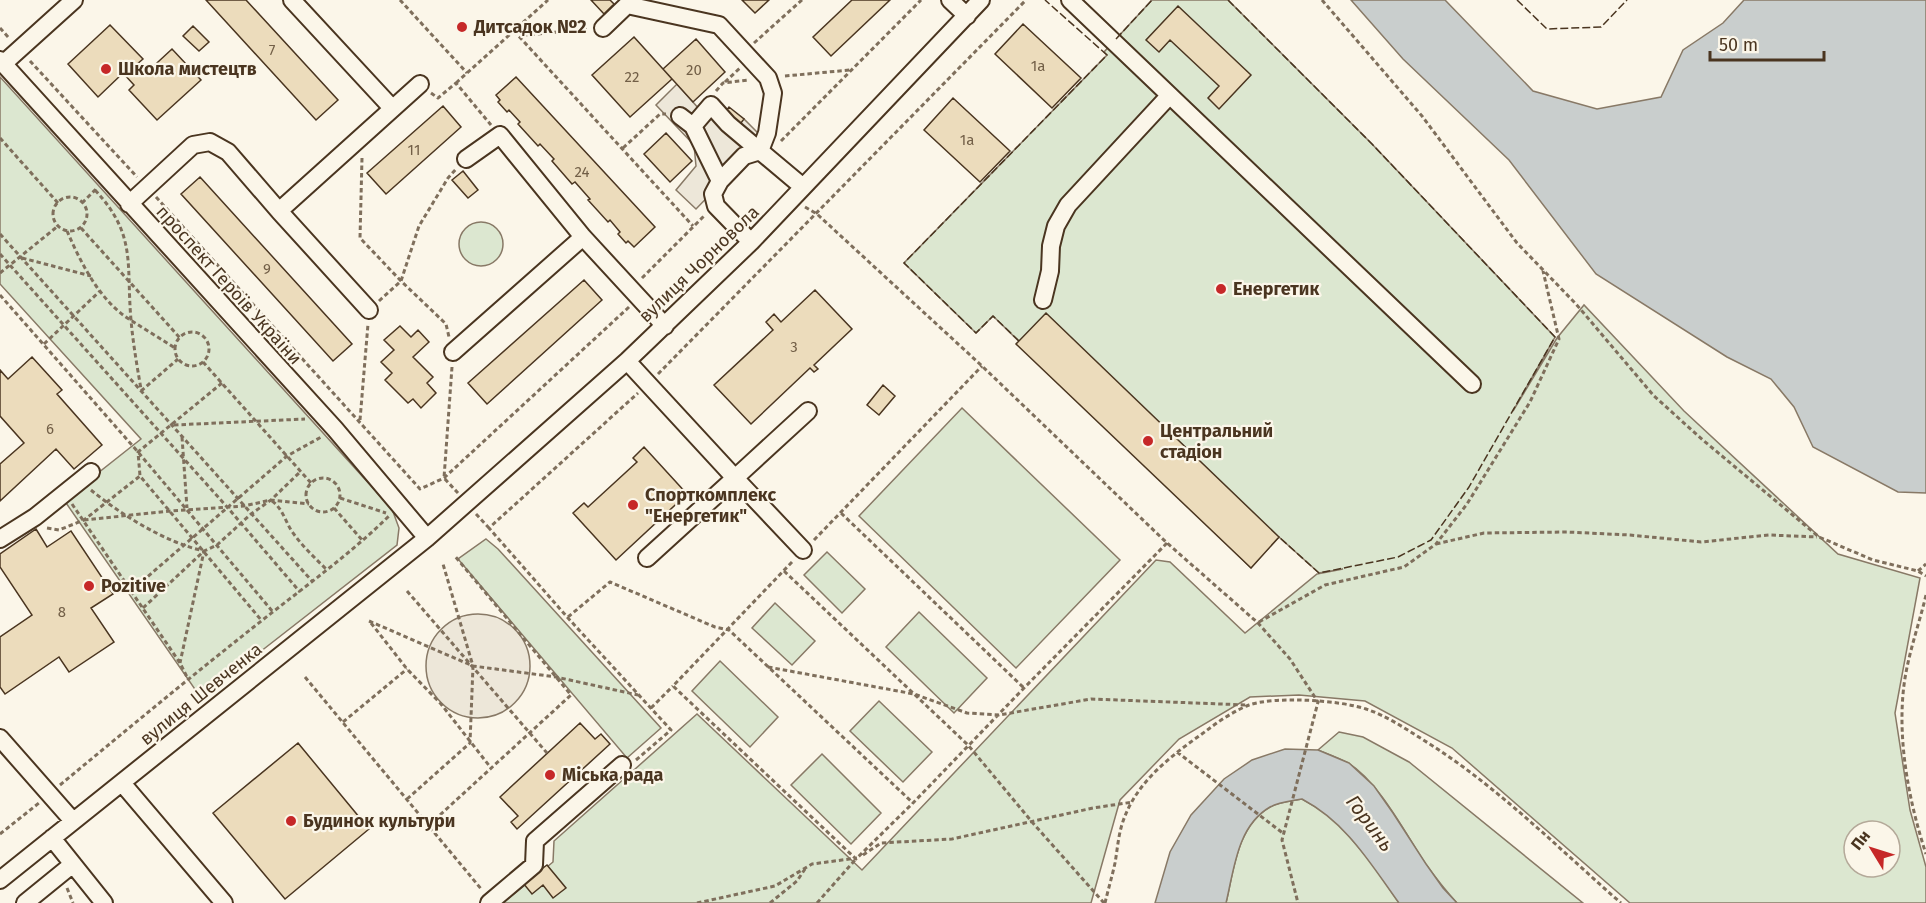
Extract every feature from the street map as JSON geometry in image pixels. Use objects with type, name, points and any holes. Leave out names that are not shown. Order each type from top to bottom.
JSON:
[{"type":"street","points":[[2,62],[20,50],[74,0]]},
{"type":"street","points":[[292,0],[392,108]]},
{"type":"street","points":[[950,0],[967,16]]},
{"type":"street","name":"вулиця Чорновола","points":[[427,537],[467,504],[665,326],[751,242],[981,0]]},
{"type":"street","points":[[1070,0],[1472,384]]},
{"type":"street","points":[[603,28],[627,5],[719,25],[768,78],[773,93],[763,154]]},
{"type":"street","name":"проспект Героїв України","points":[[2,62],[100,184],[129,204],[334,429],[427,537]]},
{"type":"street","points":[[279,211],[420,84]]},
{"type":"street","points":[[1043,300],[1050,271],[1051,246],[1056,226],[1068,205],[1169,96]]},
{"type":"street","points":[[720,181],[686,121],[711,105],[728,124],[803,187]]},
{"type":"street","points":[[466,159],[500,135],[583,237],[665,326]]},
{"type":"street","points":[[129,204],[193,145],[210,142],[228,152],[369,310]]},
{"type":"street","points":[[751,242],[716,206],[713,194],[720,181],[744,156],[763,154]]},
{"type":"street","points":[[453,352],[583,237]]},
{"type":"street","points":[[627,361],[803,550]]},
{"type":"street","points":[[647,558],[808,411]]},
{"type":"street","points":[[0,539],[35,517],[85,476]]},
{"type":"street","name":"вулиця Шевченка","points":[[0,880],[427,537]]},
{"type":"street","points":[[0,738],[73,821]]},
{"type":"street","points":[[490,902],[534,865],[535,841],[622,765]]},
{"type":"street","points":[[122,783],[224,903]]},
{"type":"street","points":[[52,838],[104,903]]},
{"type":"street","points":[[25,903],[73,864]]},
{"type":"path","points":[[400,0],[467,73]]},
{"type":"path","points":[[420,84],[438,98],[548,0]]},
{"type":"path","points":[[709,98],[747,55],[802,0]]},
{"type":"path","points":[[763,154],[921,0]]},
{"type":"path","points":[[489,528],[649,384],[1024,0]]},
{"type":"path","points":[[1322,0],[1422,116],[1517,243],[1576,304],[1654,396],[1819,537],[1872,560],[1918,571],[1926,576]]},
{"type":"path","points":[[0,28],[360,420],[420,489],[444,478],[637,297],[638,282],[716,206]]},
{"type":"path","points":[[514,31],[527,35],[603,28]]},
{"type":"path","points":[[514,31],[693,226]]},
{"type":"path","points":[[723,83],[851,70]]},
{"type":"path","points":[[456,83],[500,135]]},
{"type":"path","points":[[622,149],[660,114],[686,121]]},
{"type":"path","points":[[363,134],[360,238],[446,324],[453,352],[444,478],[670,730]]},
{"type":"path","points":[[0,138],[58,203]]},
{"type":"path","points":[[360,420],[369,310],[401,281],[419,226],[448,178],[466,159]]},
{"type":"path","points":[[82,203],[100,184],[124,236],[129,256],[131,321],[141,391]]},
{"type":"path","points":[[67,231],[81,228],[87,213],[82,203],[73,198],[67,198],[58,203],[53,213],[58,226],[67,231],[75,250],[100,291],[131,321],[176,348]]},
{"type":"path","points":[[817,214],[982,366],[1167,543],[1258,623],[1290,659],[1318,702],[1282,840],[1298,903]]},
{"type":"path","points":[[0,273],[58,226]]},
{"type":"path","points":[[81,228],[180,338]]},
{"type":"path","points":[[0,234],[312,582]]},
{"type":"path","points":[[0,254],[242,523],[300,592]]},
{"type":"path","points":[[20,257],[91,276]]},
{"type":"path","points":[[1258,623],[1325,585],[1404,567],[1436,543],[1467,504],[1530,402],[1559,339],[1543,269]]},
{"type":"path","points":[[44,344],[100,291]]},
{"type":"path","points":[[0,295],[138,452],[273,612]]},
{"type":"path","points":[[190,333],[200,334],[208,342],[209,353],[203,362],[193,366],[178,359],[176,348],[180,338],[190,333]]},
{"type":"path","points":[[141,391],[178,359]]},
{"type":"path","points":[[203,362],[311,483]]},
{"type":"path","points":[[650,709],[729,630],[803,550],[982,366]]},
{"type":"path","points":[[138,452],[222,383]]},
{"type":"path","points":[[172,425],[303,418],[334,429]]},
{"type":"path","points":[[131,591],[287,456],[334,429]]},
{"type":"path","points":[[182,435],[187,509]]},
{"type":"path","points":[[138,452],[140,476],[262,621]]},
{"type":"path","points":[[143,608],[204,551],[217,545],[251,514],[271,500],[301,471]]},
{"type":"path","points":[[85,476],[106,503],[183,546],[204,551]]},
{"type":"path","points":[[84,520],[140,476]]},
{"type":"path","points":[[35,517],[44,527],[60,530],[84,520],[125,514],[228,508],[271,500],[309,504],[318,511],[329,510],[334,508],[340,498],[339,488],[331,480],[321,478],[311,483],[306,493],[309,504]]},
{"type":"path","points":[[64,493],[180,663],[188,679]]},
{"type":"path","points":[[0,834],[188,679],[328,571],[391,515],[340,498]]},
{"type":"path","points":[[271,500],[278,505],[304,548],[328,571]]},
{"type":"path","points":[[334,508],[363,541]]},
{"type":"path","points":[[841,513],[1024,688]]},
{"type":"path","points":[[1436,543],[1484,533],[1567,532],[1701,542],[1769,535],[1819,537]]},
{"type":"path","points":[[817,903],[856,859],[913,804],[1167,543]]},
{"type":"path","points":[[180,663],[204,551]]},
{"type":"path","points":[[429,825],[571,695],[454,555]]},
{"type":"path","points":[[407,799],[470,743],[472,666],[443,564]]},
{"type":"path","points":[[1918,571],[1926,564]]},
{"type":"path","points":[[784,571],[968,745],[1032,822],[1105,903]]},
{"type":"path","points":[[568,618],[610,582],[715,627],[729,630],[913,804]]},
{"type":"path","points":[[407,591],[547,753]]},
{"type":"path","points":[[1926,595],[1908,662],[1901,715],[1901,735],[1908,775],[1926,854]]},
{"type":"path","points":[[491,768],[441,704],[407,669],[369,621],[472,666],[556,676],[639,696]]},
{"type":"path","points":[[768,667],[914,694],[967,713],[999,715],[1091,699],[1249,705],[1278,700],[1364,708],[1385,717],[1439,750],[1496,792],[1621,903]]},
{"type":"path","points":[[343,722],[407,669]]},
{"type":"path","points":[[305,677],[490,902]]},
{"type":"path","points":[[673,686],[856,859]]},
{"type":"path","points":[[1105,903],[1121,826],[1132,802],[1145,782],[1176,752],[1219,721],[1249,705]]},
{"type":"path","points":[[1176,752],[1283,834]]},
{"type":"path","points":[[697,903],[775,885],[812,864],[856,859],[881,843],[952,838],[1132,802]]},
{"type":"path","points":[[770,903],[797,881],[807,866]]},
{"type":"green space","points":[[1152,0],[1228,0],[1372,144],[1555,337],[1513,411],[1557,338],[1584,305],[1684,411],[1838,554],[1920,578],[1895,713],[1910,810],[1926,867],[1926,903],[1630,903],[1452,748],[1365,701],[1299,695],[1250,697],[1179,739],[1120,800],[1091,903],[503,903],[553,862],[554,841],[697,714],[862,870],[1156,560],[1170,562],[1245,633],[1317,574],[1343,569],[1319,573],[1279,537],[1251,568],[993,316],[976,333],[904,263],[1107,55],[1104,52]]},
{"type":"green space","points":[[0,77],[392,509],[399,528],[397,545],[201,698],[64,500],[141,439],[0,284]]},
{"type":"green space","points":[[481,222],[497,228],[503,244],[497,260],[481,266],[465,260],[459,244],[465,228]]},
{"type":"green space","points":[[962,408],[1120,560],[1016,668],[859,516]]},
{"type":"green space","points":[[486,539],[498,549],[661,728],[627,758],[458,559]]},
{"type":"green space","points":[[827,552],[865,589],[842,613],[804,575]]},
{"type":"green space","points":[[775,603],[815,641],[792,665],[752,628]]},
{"type":"green space","points":[[919,612],[987,678],[954,713],[886,647]]},
{"type":"green space","points":[[720,661],[778,717],[750,747],[692,691]]},
{"type":"green space","points":[[879,701],[932,752],[903,782],[850,731]]},
{"type":"green space","points":[[1339,732],[1363,737],[1409,762],[1583,903],[1457,903],[1425,863],[1391,809],[1370,782],[1348,763],[1318,750]]},
{"type":"green space","points":[[822,754],[881,813],[851,844],[791,785]]},
{"type":"green space","points":[[1302,799],[1328,814],[1347,834],[1372,863],[1399,903],[1226,903],[1239,850],[1250,825],[1270,807]]},
{"type":"shaded area","points":[[677,84],[700,110],[744,119],[759,134],[759,144],[696,209],[676,190],[696,166],[694,145],[656,105]]},
{"type":"shaded area","points":[[478,614],[498,618],[515,629],[526,646],[530,666],[526,686],[515,703],[498,714],[478,718],[458,714],[441,703],[430,686],[426,666],[430,646],[441,629],[458,618]]},
{"type":"water","points":[[1351,0],[1445,0],[1533,91],[1597,109],[1661,97],[1683,50],[1723,23],[1744,0],[1926,0],[1926,493],[1898,492],[1813,447],[1794,407],[1771,379],[1727,357],[1596,274],[1509,160],[1403,59]]},
{"type":"water","name":"Горинь","points":[[1285,749],[1318,750],[1349,763],[1374,786],[1443,888],[1457,903],[1399,903],[1345,832],[1318,809],[1302,799],[1270,807],[1250,825],[1235,863],[1226,903],[1155,903],[1170,852],[1191,815],[1224,779],[1252,760]]},
{"type":"building","points":[[206,0],[246,0],[338,100],[316,120]]},
{"type":"building","points":[[591,0],[610,0],[614,4],[604,14]]},
{"type":"building","points":[[742,0],[769,0],[755,13]]},
{"type":"building","points":[[852,0],[890,0],[831,56],[813,37]]},
{"type":"building","points":[[1178,6],[1251,75],[1219,109],[1208,98],[1219,86],[1170,40],[1159,52],[1146,40]]},
{"type":"building","points":[[1023,24],[1081,78],[1052,108],[995,54]]},
{"type":"building","name":"Школа мистецтв","points":[[110,25],[143,59],[136,65],[145,74],[172,49],[201,80],[157,120],[129,90],[134,85],[123,73],[98,97],[68,64]]},
{"type":"building","points":[[193,26],[209,42],[199,51],[183,36]]},
{"type":"building","points":[[634,37],[672,79],[630,117],[592,75]]},
{"type":"building","points":[[696,39],[725,72],[693,102],[663,69]]},
{"type":"building","points":[[516,77],[655,227],[634,247],[628,241],[626,243],[610,220],[608,222],[575,182],[572,184],[552,161],[554,159],[540,144],[538,146],[518,124],[520,122],[498,102],[500,100],[496,95]]},
{"type":"building","points":[[953,98],[1010,151],[980,182],[924,130]]},
{"type":"building","points":[[443,106],[461,127],[386,194],[367,173]]},
{"type":"building","points":[[729,107],[744,119],[738,127],[723,115]]},
{"type":"building","points":[[666,133],[692,161],[670,182],[644,154]]},
{"type":"building","points":[[463,171],[478,190],[468,198],[452,180]]},
{"type":"building","points":[[200,177],[352,344],[333,361],[181,194]]},
{"type":"building","points":[[584,280],[602,300],[487,404],[468,383]]},
{"type":"building","points":[[815,290],[852,329],[814,365],[818,369],[814,372],[810,368],[751,424],[714,385],[773,330],[766,322],[774,314],[781,322]]},
{"type":"building","name":"Центральний стадіон","points":[[1046,313],[1279,537],[1251,568],[1016,344]]},
{"type":"building","points":[[400,326],[411,337],[418,330],[429,342],[413,357],[433,377],[427,383],[436,393],[421,408],[413,399],[408,403],[385,380],[392,373],[381,362],[394,350],[384,340]]},
{"type":"building","points":[[32,357],[62,390],[57,394],[102,445],[74,469],[56,449],[0,501],[0,464],[24,443],[0,416],[0,370],[8,379]]},
{"type":"building","points":[[883,385],[895,396],[879,415],[867,405]]},
{"type":"building","name":"Спорткомплекс \"Енергетик\"","points":[[644,447],[687,494],[616,560],[573,513],[584,503],[588,507],[637,462],[633,458]]},
{"type":"building","points":[[36,529],[47,547],[71,531],[113,594],[91,608],[114,642],[69,672],[59,657],[5,694],[0,687],[0,637],[32,615],[0,567],[0,554]]},
{"type":"building","name":"Міська рада","points":[[580,723],[595,739],[601,734],[610,744],[517,829],[511,822],[518,816],[500,797]]},
{"type":"building","name":"Будинок культури","points":[[298,743],[369,829],[285,899],[213,813]]},
{"type":"building","points":[[547,865],[566,888],[553,898],[543,885],[532,894],[523,883]]},
{"type":"fence","points":[[1019,341],[993,316],[976,333],[904,263],[1107,55],[1045,0]]},
{"type":"fence","points":[[1116,39],[1152,0]]},
{"type":"fence","points":[[1228,0],[1372,144],[1555,337],[1469,487],[1431,540],[1398,557],[1319,573],[1279,537]]},
{"type":"fence","points":[[1517,0],[1547,29],[1601,27],[1627,0]]},
{"type":"place","name":"Дитсадок №2","points":[[462,27]]},
{"type":"place","name":"Школа мистецтв","points":[[106,69]]},
{"type":"place","name":"Енергетик","points":[[1221,289]]},
{"type":"place","name":"Центральний стадіон","points":[[1148,441]]},
{"type":"place","name":"Спорткомплекс \"Енергетик\"","points":[[633,505]]},
{"type":"place","name":"Pozitive","points":[[89,586]]},
{"type":"place","name":"Міська рада","points":[[550,775]]},
{"type":"place","name":"Будинок культури","points":[[291,821]]}]
